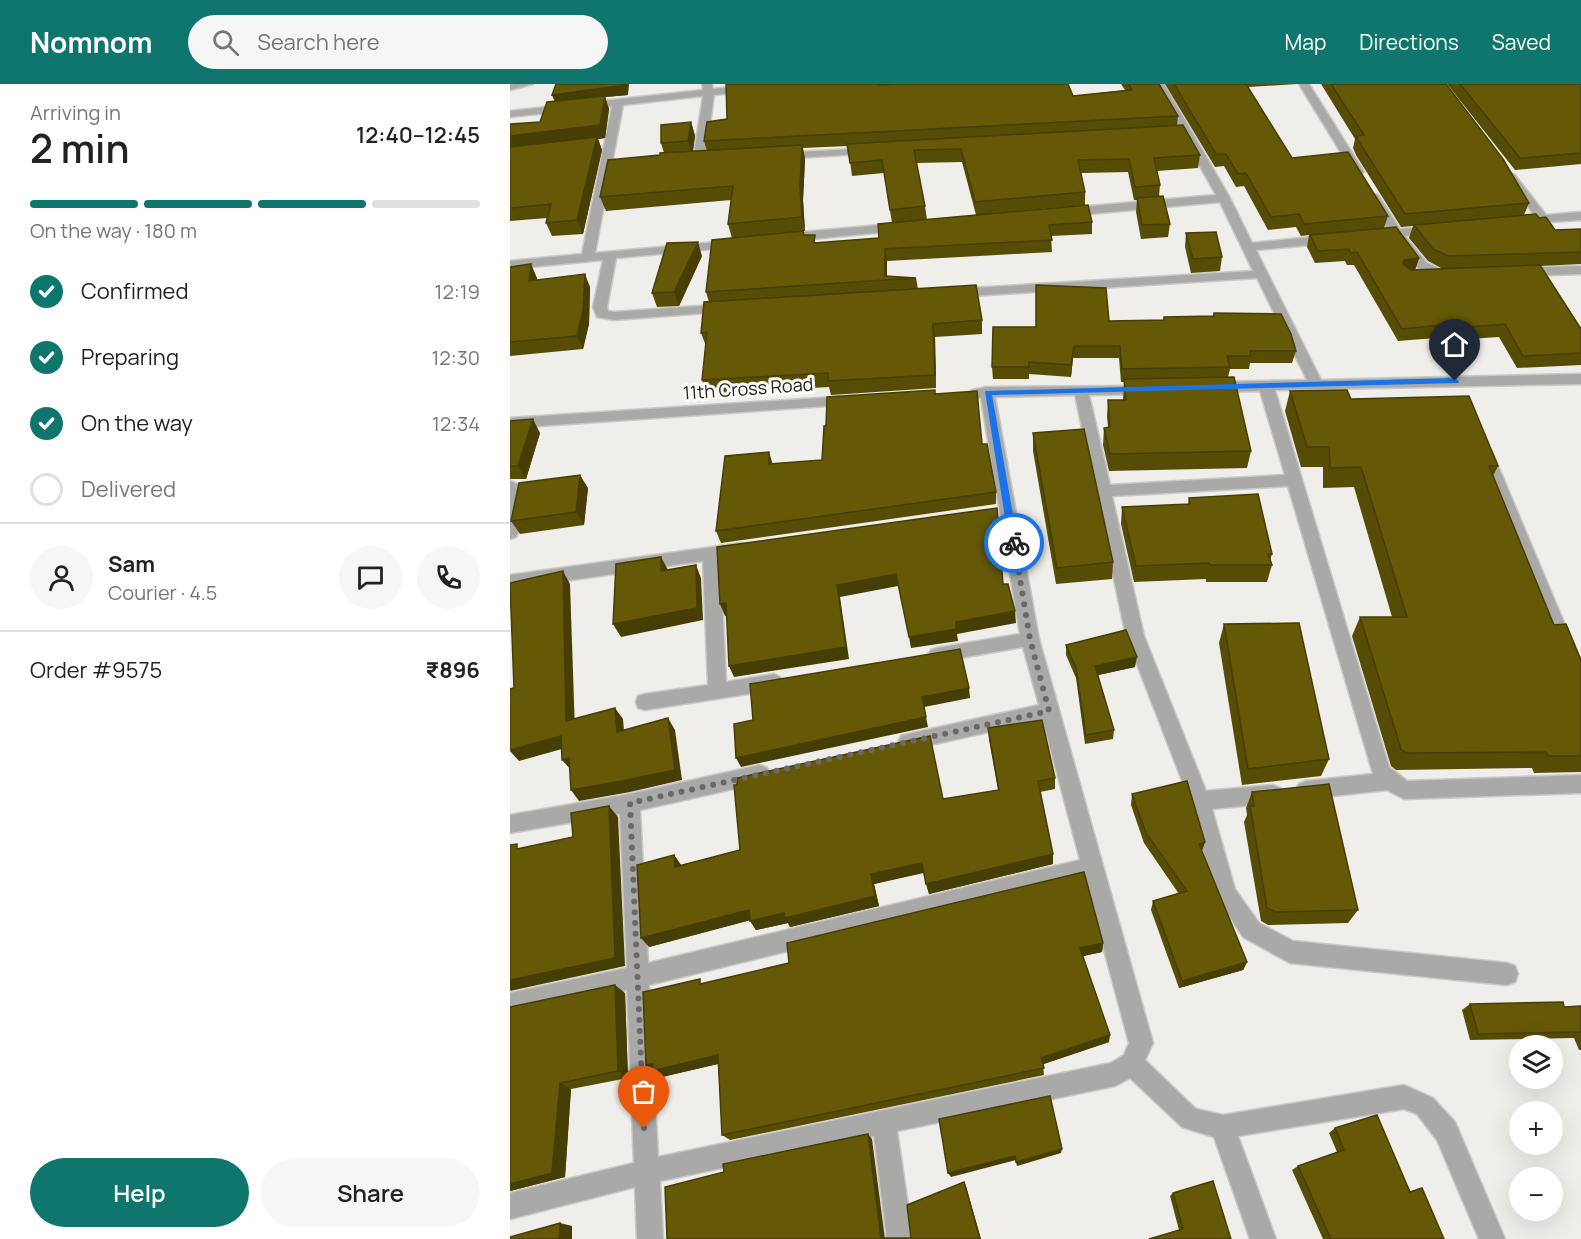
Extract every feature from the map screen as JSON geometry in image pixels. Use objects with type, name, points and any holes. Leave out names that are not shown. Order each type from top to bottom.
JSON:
[{"type":"street","points":[[510,87],[528,84]]},
{"type":"street","points":[[510,114],[618,103],[708,88],[787,84]]},
{"type":"street","points":[[1159,84],[1180,134],[1224,198],[1316,384]]},
{"type":"street","points":[[1304,84],[1396,233],[1422,266],[1448,274],[1407,276]]},
{"type":"street","points":[[699,160],[708,88]]},
{"type":"street","points":[[588,256],[613,165],[606,143],[618,103]]},
{"type":"street","points":[[770,156],[889,150]]},
{"type":"street","points":[[1502,165],[1543,219]]},
{"type":"street","points":[[1059,213],[1224,198]]},
{"type":"street","points":[[1509,222],[1581,216]]},
{"type":"street","points":[[776,239],[917,226]]},
{"type":"street","points":[[1362,236],[1453,228]]},
{"type":"street","points":[[1249,247],[1339,238]]},
{"type":"street","points":[[510,265],[752,241]]},
{"type":"street","points":[[611,254],[600,307],[602,314],[614,316],[746,306]]},
{"type":"street","points":[[1512,272],[1581,270]]},
{"type":"street","points":[[945,294],[1262,274]]},
{"type":"street","points":[[1197,388],[1581,379]]},
{"type":"street","points":[[1455,381],[1464,403]]},
{"type":"street","points":[[1266,386],[1381,771],[1390,781],[1404,790],[1581,784]]},
{"type":"street","points":[[964,394],[1162,389]]},
{"type":"street","points":[[1081,391],[1135,636],[1200,801],[1226,894],[1251,930],[1290,952],[1507,974]]},
{"type":"street","points":[[510,1206],[646,1172],[1115,1074],[1132,1062],[1140,1043],[1030,639],[1003,511],[987,392]]},
{"type":"street","name":"11th Cross Road","points":[[510,423],[868,400]]},
{"type":"street","points":[[1477,435],[1581,685]]},
{"type":"street","points":[[1103,490],[1294,480]]},
{"type":"street","points":[[510,487],[516,490],[518,495],[510,533]]},
{"type":"street","points":[[510,582],[757,547]]},
{"type":"street","points":[[711,554],[717,692]]},
{"type":"street","points":[[914,658],[1030,639]]},
{"type":"street","points":[[645,702],[787,680]]},
{"type":"street","points":[[886,747],[1049,711]]},
{"type":"street","points":[[510,824],[630,803],[782,770]]},
{"type":"street","points":[[1200,801],[1390,781]]},
{"type":"street","points":[[630,803],[650,1239]]},
{"type":"street","points":[[510,1004],[637,977],[1092,867]]},
{"type":"street","points":[[1132,1062],[1190,1119],[1223,1128],[1404,1097],[1425,1106],[1446,1131],[1492,1239]]},
{"type":"street","points":[[884,1122],[900,1239]]},
{"type":"street","points":[[1223,1128],[1263,1239]]},
{"type":"building","points":[[556,84],[625,84],[625,85],[552,95]]},
{"type":"building","points":[[726,84],[1068,84],[1073,96],[1132,90],[1129,84],[1159,84],[1178,116],[704,141],[707,122],[727,119]]},
{"type":"building","points":[[1174,84],[1246,84],[1292,158],[1348,152],[1388,216],[1304,224],[1299,214],[1271,217],[1246,173],[1238,174],[1226,154],[1216,154]]},
{"type":"building","points":[[1331,84],[1446,84],[1503,159],[1529,203],[1405,214],[1359,142],[1356,136],[1364,135]]},
{"type":"building","points":[[1460,84],[1581,84],[1581,153],[1520,158]]},
{"type":"building","points":[[605,96],[600,125],[510,136],[510,124],[540,122],[547,102]]},
{"type":"building","points":[[691,122],[688,141],[661,143],[661,125]]},
{"type":"building","points":[[1183,125],[1200,155],[1154,158],[1160,185],[1135,187],[1129,159],[1078,160],[1085,192],[975,202],[961,149],[914,150],[925,206],[890,210],[882,160],[850,163],[847,144]]},
{"type":"building","points":[[597,137],[577,220],[546,223],[551,204],[510,208],[510,147]]},
{"type":"building","points":[[802,145],[800,186],[802,217],[728,224],[733,186],[600,197],[608,160],[660,155],[660,153]]},
{"type":"building","points":[[1163,196],[1170,224],[1142,225],[1137,198]]},
{"type":"building","points":[[1088,205],[1092,222],[1049,225],[1052,240],[885,249],[885,276],[916,278],[706,292],[712,240],[803,231],[804,235],[815,235],[814,243],[879,238],[878,224]]},
{"type":"building","points":[[1536,214],[1539,218],[1546,217],[1555,230],[1581,229],[1581,252],[1448,256],[1433,249],[1414,225]]},
{"type":"building","points":[[1396,227],[1419,258],[1404,260],[1403,264],[1411,270],[1540,265],[1581,329],[1581,353],[1523,356],[1505,324],[1443,329],[1441,325],[1402,329],[1357,252],[1351,253],[1349,249],[1318,251],[1310,235]]},
{"type":"building","points":[[1216,232],[1222,257],[1193,259],[1186,233]]},
{"type":"building","points":[[698,242],[674,292],[652,293],[667,243]]},
{"type":"building","points":[[531,264],[529,281],[585,274],[583,311],[577,336],[510,342],[510,267]]},
{"type":"building","points":[[976,285],[982,320],[933,324],[935,375],[828,381],[828,373],[702,380],[707,332],[701,333],[704,302]]},
{"type":"building","points":[[1036,285],[1106,288],[1109,321],[1164,320],[1164,317],[1214,316],[1214,313],[1281,314],[1296,351],[1250,351],[1251,356],[1227,356],[1230,367],[1122,369],[1120,346],[1074,346],[1071,365],[1029,362],[1029,367],[992,367],[993,327],[1036,327]]},
{"type":"building","points":[[1234,377],[1251,451],[1110,454],[1104,428],[1110,427],[1108,400],[1126,400],[1124,379]]},
{"type":"building","points":[[935,390],[935,394],[977,391],[982,444],[987,444],[996,492],[716,531],[725,456],[769,452],[769,464],[822,460],[827,397]]},
{"type":"building","points":[[1347,390],[1351,399],[1469,396],[1498,466],[1489,466],[1554,625],[1566,624],[1581,660],[1581,756],[1548,756],[1546,752],[1406,753],[1401,749],[1360,617],[1407,617],[1361,467],[1330,468],[1329,447],[1307,447],[1290,391]]},
{"type":"building","points":[[533,419],[518,466],[510,466],[510,421]]},
{"type":"building","points":[[1084,429],[1113,562],[1057,568],[1033,433]]},
{"type":"building","points":[[580,475],[576,512],[511,521],[519,483]]},
{"type":"building","points":[[1258,494],[1272,554],[1268,554],[1272,565],[1210,565],[1209,563],[1136,566],[1122,507],[1190,504],[1189,498]]},
{"type":"building","points":[[997,508],[1003,584],[1008,584],[1015,611],[956,622],[956,629],[909,637],[896,574],[837,585],[846,647],[729,666],[726,603],[720,604],[717,547]]},
{"type":"building","points":[[661,557],[661,571],[696,565],[697,608],[613,624],[616,564]]},
{"type":"building","points":[[563,571],[566,721],[615,708],[617,732],[668,718],[675,770],[571,790],[569,758],[562,760],[561,736],[510,750],[510,689],[514,688],[510,583]]},
{"type":"building","points":[[1299,623],[1329,759],[1248,769],[1224,624]]},
{"type":"building","points":[[1126,630],[1137,657],[1095,666],[1114,730],[1086,735],[1076,668],[1066,645]]},
{"type":"building","points":[[960,649],[969,688],[922,697],[926,717],[736,758],[734,724],[753,720],[750,684]]},
{"type":"building","points":[[1042,720],[1055,778],[1038,781],[1053,854],[926,884],[922,863],[871,874],[875,896],[785,918],[784,913],[750,921],[749,910],[641,938],[637,865],[674,855],[675,867],[740,850],[734,785],[737,785],[737,778],[930,736],[943,799],[999,790],[988,728]]},
{"type":"building","points":[[1187,781],[1205,842],[1199,844],[1247,962],[1182,981],[1153,901],[1187,891],[1146,833],[1132,794]]},
{"type":"building","points":[[1329,784],[1358,910],[1276,912],[1267,908],[1250,806],[1254,806],[1252,792]]},
{"type":"building","points":[[609,806],[615,958],[510,980],[510,845],[517,844],[517,849],[573,837],[571,813]]},
{"type":"building","points":[[1084,872],[1103,943],[1080,948],[1110,1035],[1041,1058],[1044,1068],[722,1135],[718,1055],[652,1071],[652,1064],[646,1065],[643,992],[700,979],[700,984],[789,963],[787,943]]},
{"type":"building","points":[[615,985],[618,1071],[560,1083],[552,1173],[510,1184],[510,1007]]},
{"type":"building","points":[[1563,1002],[1564,1007],[1581,1006],[1581,1032],[1478,1034],[1470,1004]]},
{"type":"building","points":[[1050,1096],[1062,1149],[1016,1162],[1015,1156],[948,1173],[939,1119]]},
{"type":"building","points":[[1377,1115],[1410,1192],[1422,1188],[1444,1239],[1331,1239],[1298,1166],[1344,1150],[1335,1128]]},
{"type":"building","points":[[868,1134],[881,1238],[911,1238],[907,1205],[964,1182],[980,1239],[667,1239],[665,1187],[724,1172],[723,1164]]},
{"type":"building","points":[[1213,1181],[1231,1239],[1149,1239],[1183,1229],[1173,1193]]},
{"type":"building","points":[[560,1223],[559,1239],[510,1239],[510,1237]]},
{"type":"way so far","points":[[644,1128],[630,803],[1049,711],[1030,639],[1014,543]]},
{"type":"route","points":[[1014,543],[987,392],[1455,381]]}]
